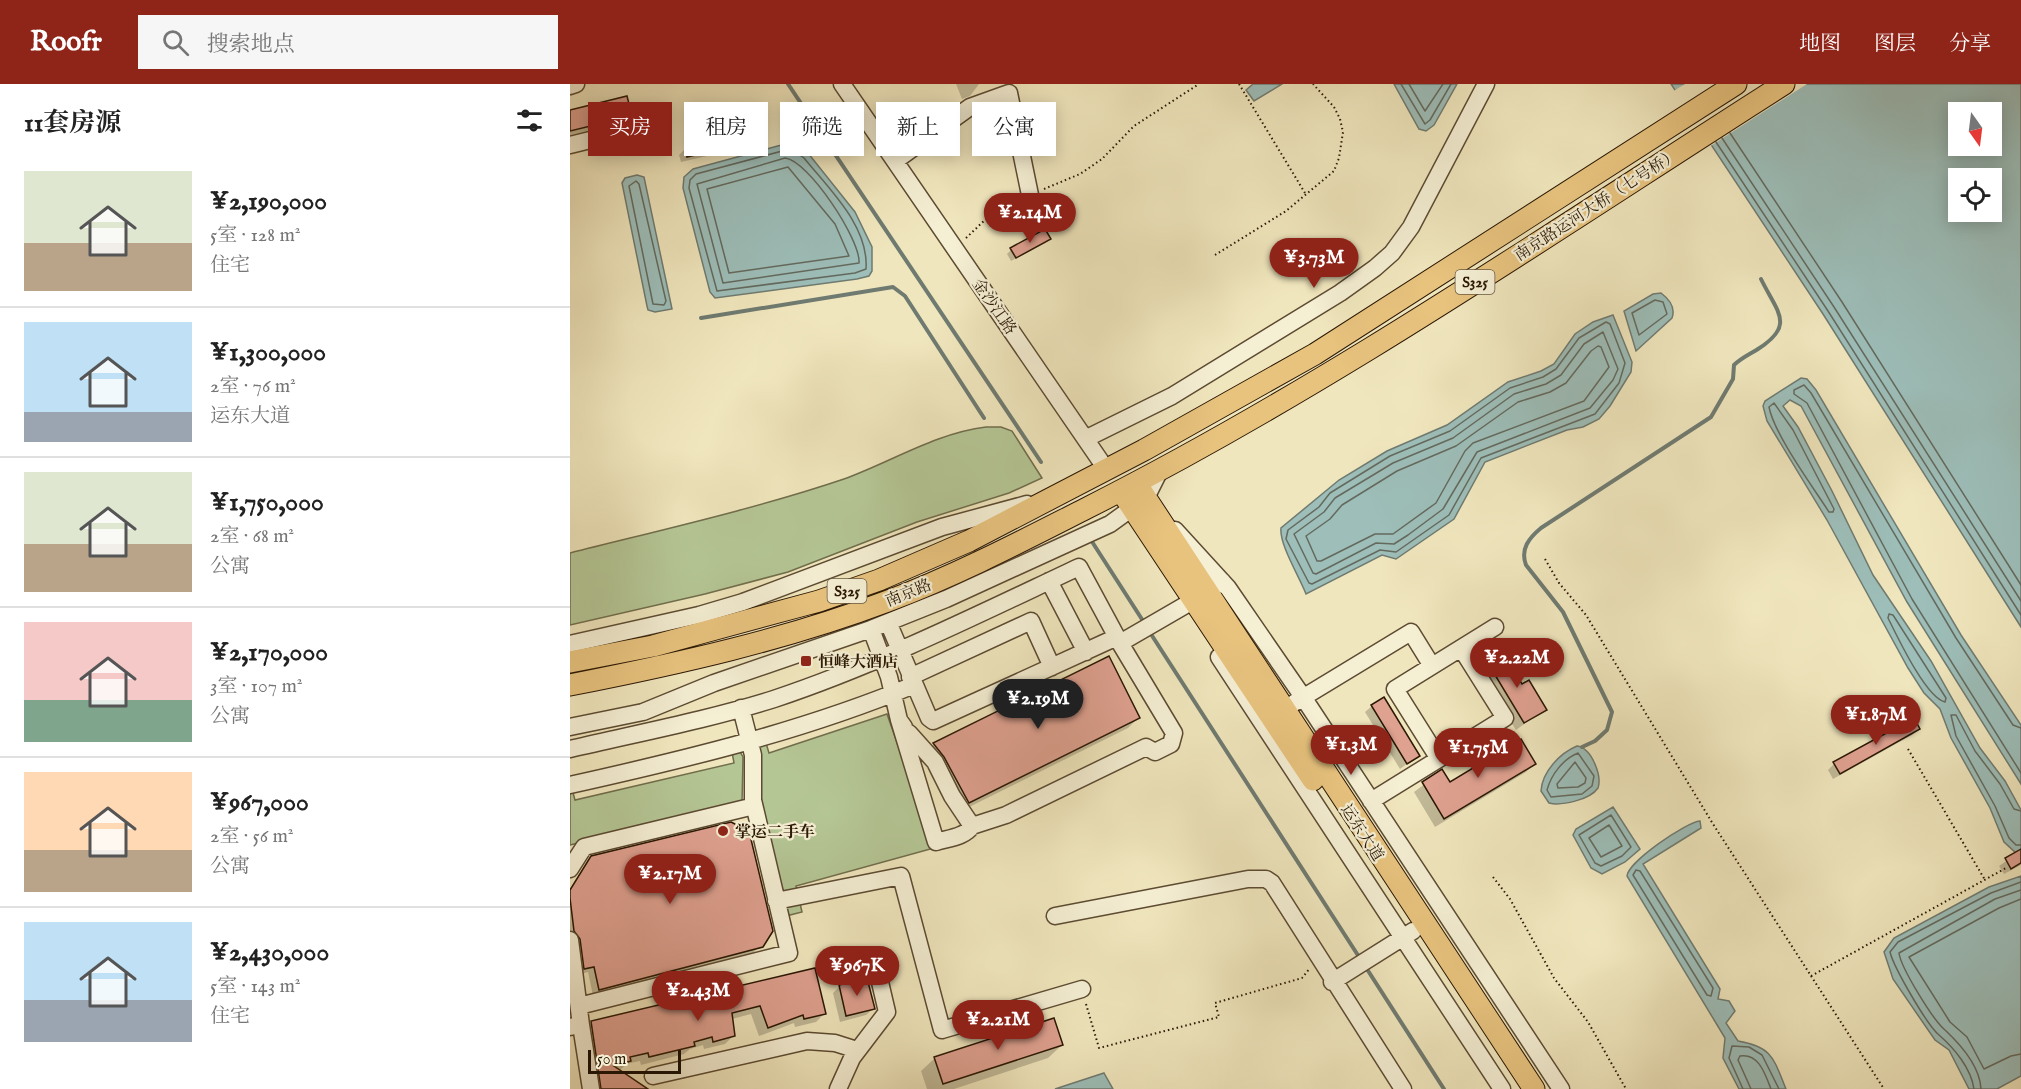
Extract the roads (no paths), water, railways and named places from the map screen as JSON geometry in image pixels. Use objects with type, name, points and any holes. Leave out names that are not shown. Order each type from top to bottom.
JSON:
[{"type":"main road","name":"南京路运河大桥（七号桥）","points":[[1144,450],[1315,354],[1736,84]]},
{"type":"main road","name":"南京路运河大桥（七号桥）","points":[[1160,470],[1258,417],[1336,370],[1784,84]]},
{"type":"main road","name":"南京路","points":[[570,662],[653,646],[774,602],[879,580],[969,541],[1144,450]]},
{"type":"main road","name":"南京路","points":[[570,685],[658,668],[746,645],[823,624],[889,601],[1134,495],[1160,470]]},
{"type":"main road","name":"运东大道","points":[[1134,495],[1278,713],[1534,1089]]},
{"type":"main road","name":"运东大道","points":[[1278,713],[1408,934],[1518,1089]]},
{"type":"street","points":[[570,86],[576,84]]},
{"type":"street","name":"金沙江路","points":[[842,84],[1087,438],[1106,469]]},
{"type":"street","points":[[1087,438],[1172,396],[1340,293],[1392,253],[1411,227],[1486,84]]},
{"type":"street","points":[[895,161],[970,107],[1010,93],[1030,195]]},
{"type":"street","points":[[570,145],[588,141]]},
{"type":"street","points":[[570,728],[643,712],[733,677],[871,629],[946,599],[1110,524],[1134,495]]},
{"type":"street","points":[[570,749],[773,699],[883,658],[1079,567],[1123,638],[1173,733],[1171,744],[1155,752],[1146,747],[1006,815],[972,826],[968,832],[936,842],[904,726]]},
{"type":"street","points":[[1049,581],[1086,652]]},
{"type":"street","points":[[888,622],[898,651],[929,718],[939,721],[1052,667],[1123,638],[1162,619],[1202,595]]},
{"type":"street","points":[[1202,595],[1303,697],[1561,1089]]},
{"type":"street","points":[[1202,595],[1502,1089]]},
{"type":"street","points":[[570,644],[699,615],[774,602]]},
{"type":"street","points":[[570,784],[747,742],[812,724],[892,694],[912,681],[1031,621],[1052,667]]},
{"type":"street","points":[[1440,759],[1395,689],[1495,627]]},
{"type":"street","points":[[871,629],[883,658],[892,694],[922,765]]},
{"type":"street","points":[[1278,713],[1411,632],[1432,666]]},
{"type":"street","points":[[1371,801],[1505,718],[1461,648]]},
{"type":"street","points":[[579,1006],[789,953],[753,800],[754,762],[738,709]]},
{"type":"street","points":[[904,726],[935,762],[952,796],[972,826]]},
{"type":"street","points":[[570,869],[584,847],[746,816],[747,742]]},
{"type":"street","points":[[777,902],[902,876],[942,1030],[1082,989]]},
{"type":"street","points":[[1055,916],[1248,879],[1266,879],[1272,883],[1318,958],[1339,978],[1403,1089]]},
{"type":"street","points":[[1339,978],[1408,934]]},
{"type":"street","points":[[570,940],[579,1006],[576,1026],[591,1089]]},
{"type":"street","points":[[838,1089],[857,1050],[887,1012],[876,965]]},
{"type":"street","points":[[653,1077],[807,1041],[835,1043],[857,1050]]},
{"type":"water","points":[[1253,84],[1282,84],[1254,101],[1246,90]]},
{"type":"water","points":[[1394,84],[1457,84],[1434,125],[1426,131],[1419,129]]},
{"type":"water","points":[[1671,84],[2021,84],[2021,627],[1823,314]]},
{"type":"water","points":[[780,145],[780,156],[810,156],[855,212],[872,247],[872,271],[869,276],[715,298],[710,292],[683,188],[684,177],[693,169],[741,156],[768,156],[768,149]]},
{"type":"water","points":[[637,175],[644,177],[672,309],[655,312],[648,310],[622,183],[625,178]]},
{"type":"water","points":[[1661,293],[1671,304],[1672,318],[1636,351],[1624,311],[1653,294]]},
{"type":"water","points":[[1613,315],[1632,362],[1631,372],[1599,419],[1583,427],[1567,430],[1485,462],[1454,519],[1396,559],[1382,555],[1306,594],[1286,551],[1281,528],[1339,480],[1387,451],[1447,425],[1508,382],[1554,364],[1575,334],[1593,322]]},
{"type":"water","points":[[1801,378],[1807,379],[1816,390],[1961,635],[2021,725],[2021,784],[1907,602],[1801,406],[1790,400],[1783,406],[1798,427],[1873,575],[1931,661],[1980,748],[2005,781],[2021,810],[2021,850],[2016,853],[2004,842],[1990,808],[1951,738],[1940,709],[1924,693],[1908,668],[1827,520],[1767,421],[1763,406],[1765,401]]},
{"type":"water","points":[[1577,746],[1587,752],[1595,763],[1599,777],[1598,788],[1589,796],[1575,801],[1561,804],[1549,803],[1541,791],[1548,770],[1558,758]]},
{"type":"water","points":[[1613,807],[1640,849],[1625,862],[1602,874],[1591,868],[1573,835],[1576,829]]},
{"type":"water","points":[[1700,821],[1701,828],[1643,864],[1720,989],[1718,999],[1729,1001],[1735,1011],[1726,1023],[1738,1041],[1765,1050],[1770,1055],[1786,1089],[1739,1089],[1723,1058],[1725,1038],[1627,876],[1647,853],[1683,828]]},
{"type":"water","points":[[2021,876],[2021,1076],[1997,1089],[1969,1089],[1949,1050],[1935,1040],[1893,979],[1884,952],[1894,938],[1989,887]]},
{"type":"water","points":[[1104,1073],[1113,1089],[1055,1089]]},
{"type":"waterway","points":[[788,84],[1041,462]]},
{"type":"waterway","points":[[1582,747],[1595,741],[1607,730],[1612,712],[1563,612],[1526,565],[1525,549],[1529,540],[1541,528],[1711,417],[1733,379],[1734,365],[1770,340],[1777,333],[1780,325],[1777,309],[1761,279]]},
{"type":"waterway","points":[[701,318],[893,287],[905,296],[984,418]]},
{"type":"waterway","points":[[1089,537],[1145,624]]},
{"type":"waterway","points":[[1149,631],[1361,960]]},
{"type":"waterway","points":[[1365,966],[1444,1089]]},
{"type":"place","name":"恒峰大酒店","points":[[806,661]]},
{"type":"place","name":"掌运二手车","points":[[723,831]]}]
